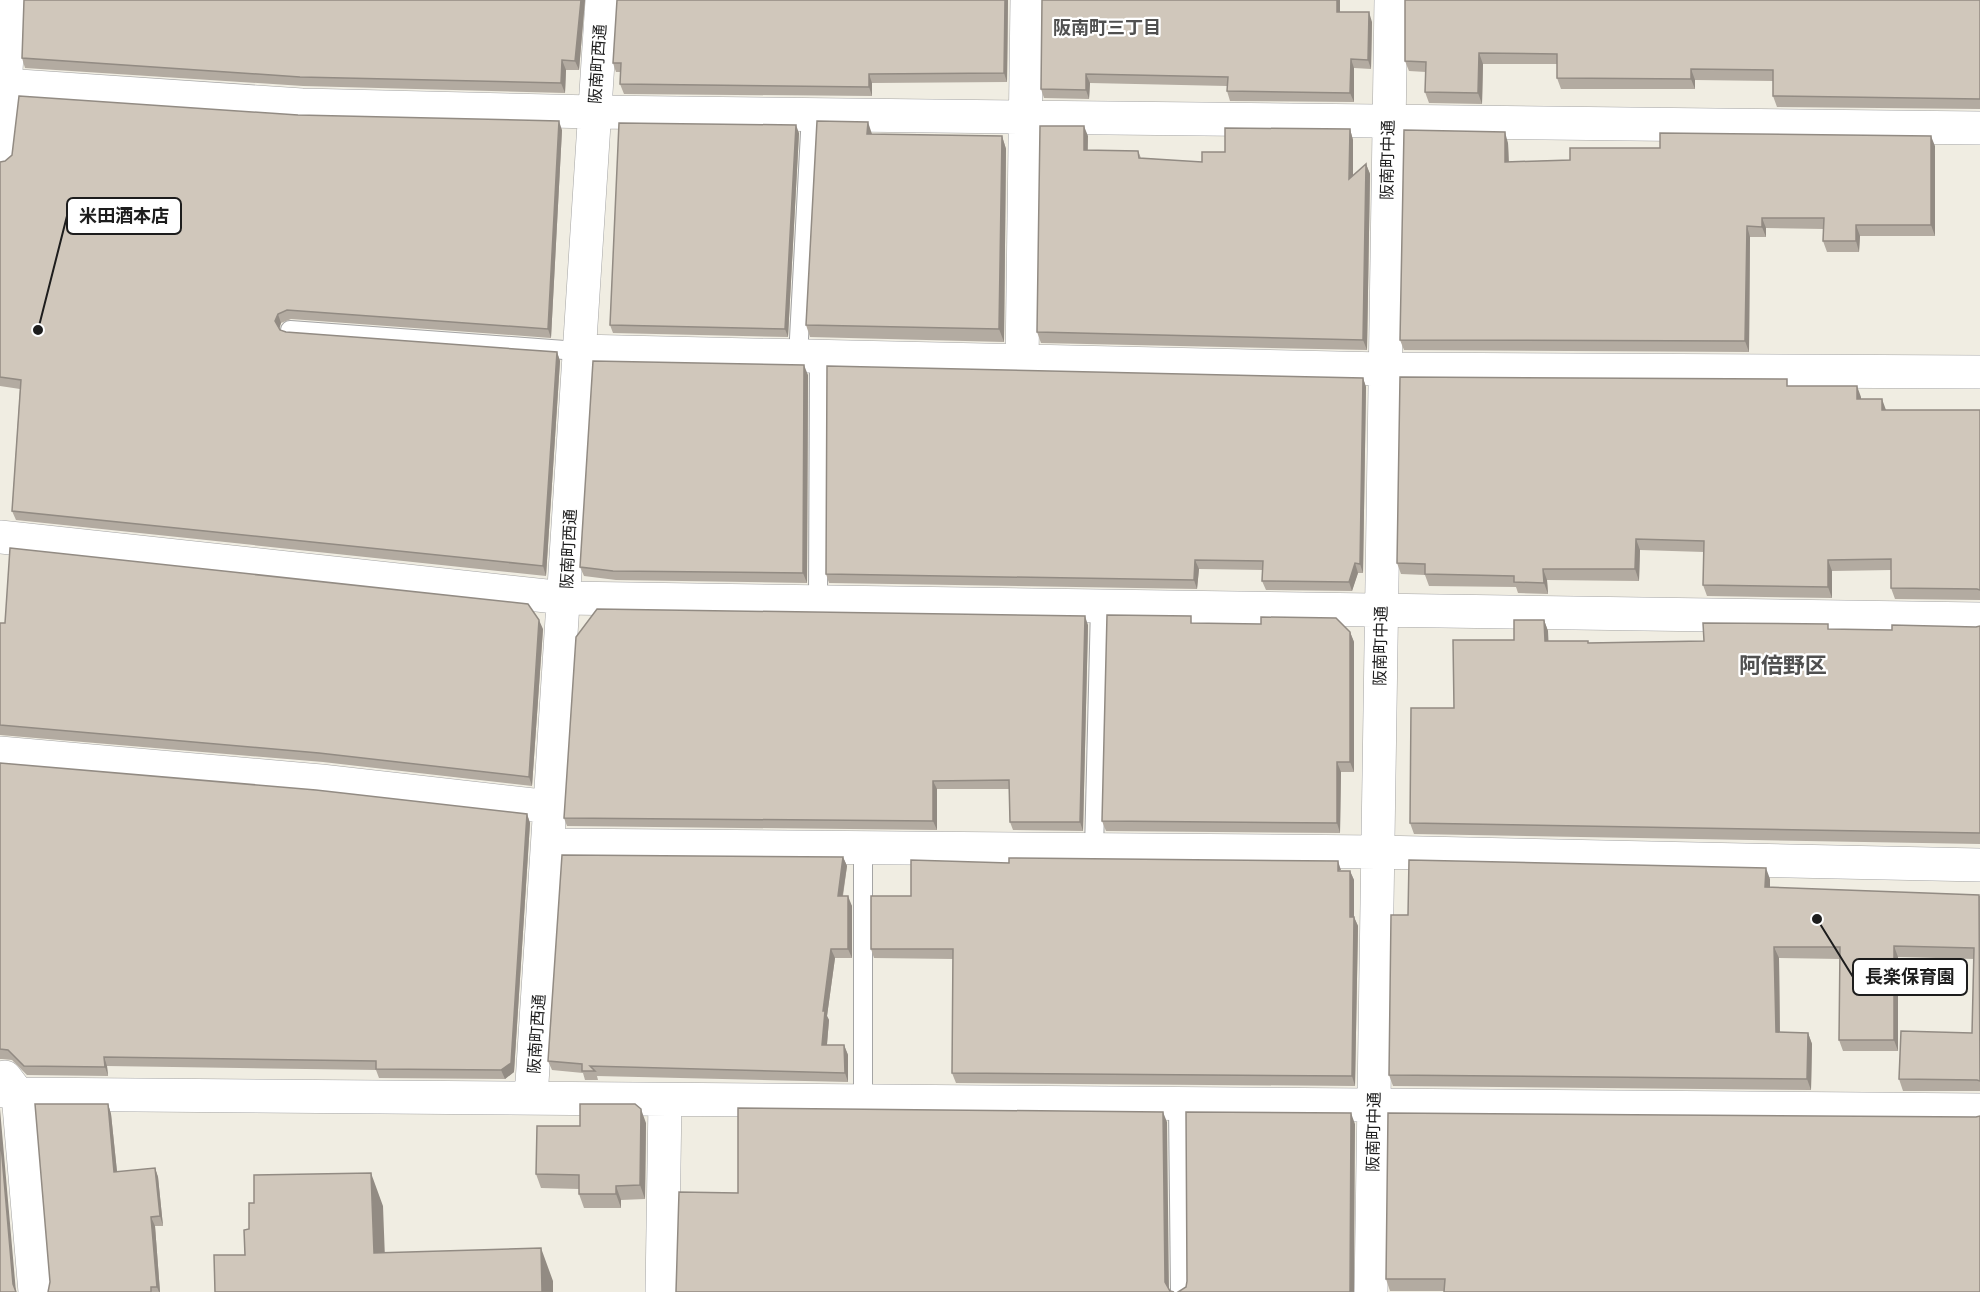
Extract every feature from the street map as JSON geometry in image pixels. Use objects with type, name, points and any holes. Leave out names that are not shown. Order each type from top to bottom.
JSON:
[{"type":"street","points":[[0,154],[11,0]]},
{"type":"street","name":"阪南町西通","points":[[531,1098],[602,0]]},
{"type":"street","points":[[1022,363],[1027,0]]},
{"type":"street","name":"阪南町中通","points":[[1371,1292],[1391,0]]},
{"type":"street","points":[[4,85],[302,105],[593,112],[1980,128]]},
{"type":"street","points":[[578,351],[1022,363],[1384,369],[1980,372]]},
{"type":"street","points":[[0,537],[565,598],[1381,612],[1980,619]]},
{"type":"street","points":[[0,753],[321,781],[551,807]]},
{"type":"street","points":[[549,845],[1377,852],[1980,866]]},
{"type":"street","points":[[35,1292],[6,1085],[665,1101],[1178,1105],[1374,1104],[1980,1110]]},
{"type":"street","points":[[662,1292],[665,1101]]},
{"type":"lane","points":[[811,114],[809,357],[818,602]]},
{"type":"lane","points":[[290,330],[578,351]]},
{"type":"lane","points":[[1094,850],[1100,607]]},
{"type":"lane","points":[[863,847],[863,1103]]},
{"type":"lane","points":[[1178,1105],[1180,1292]]},
{"type":"building","points":[[24,0],[581,0],[575,61],[562,60],[561,83],[300,77],[22,58]]},
{"type":"building","points":[[617,0],[1005,0],[1004,73],[869,74],[869,87],[620,84],[621,63],[613,63]]},
{"type":"building","points":[[1042,0],[1337,0],[1337,12],[1369,12],[1368,60],[1351,59],[1350,93],[1227,91],[1228,77],[1086,74],[1086,90],[1041,89]]},
{"type":"building","points":[[1405,0],[1980,0],[1980,99],[1773,96],[1773,70],[1691,69],[1691,79],[1557,78],[1557,54],[1479,53],[1478,93],[1425,92],[1426,62],[1405,61]]},
{"type":"building","points":[[19,96],[298,115],[559,121],[548,329],[287,310],[278,314],[275,321],[280,330],[286,332],[557,352],[543,566],[12,511],[21,380],[0,377],[0,162],[12,155]]},
{"type":"building","points":[[817,121],[868,122],[867,134],[1002,136],[999,329],[806,325]]},
{"type":"building","points":[[619,123],[796,125],[785,329],[610,325]]},
{"type":"building","points":[[1040,126],[1084,126],[1084,150],[1138,151],[1139,158],[1202,162],[1202,152],[1225,152],[1225,128],[1350,129],[1349,179],[1366,164],[1363,340],[1037,332]]},
{"type":"building","points":[[1404,130],[1505,132],[1505,162],[1570,160],[1570,148],[1660,148],[1660,133],[1931,136],[1931,225],[1856,225],[1856,241],[1823,241],[1824,218],[1762,218],[1762,227],[1747,226],[1745,341],[1400,340]]},
{"type":"building","points":[[593,361],[804,365],[803,573],[613,571],[580,567]]},
{"type":"building","points":[[827,366],[1363,378],[1360,564],[1355,563],[1349,582],[1262,581],[1263,561],[1195,560],[1194,580],[826,574]]},
{"type":"building","points":[[1400,377],[1787,379],[1787,386],[1857,386],[1857,399],[1882,399],[1882,410],[1980,410],[1980,590],[1891,588],[1891,559],[1828,560],[1828,587],[1703,585],[1704,541],[1636,539],[1635,569],[1543,569],[1544,583],[1514,582],[1514,576],[1425,574],[1425,564],[1397,563]]},
{"type":"building","points":[[10,548],[528,604],[539,620],[529,777],[319,753],[0,725],[0,623],[5,623]]},
{"type":"building","points":[[597,609],[1085,616],[1080,822],[1010,822],[1009,780],[933,781],[933,821],[564,818],[576,637]]},
{"type":"building","points":[[1107,615],[1191,616],[1191,623],[1261,624],[1261,617],[1336,618],[1350,632],[1350,762],[1337,762],[1337,823],[1102,821]]},
{"type":"building","points":[[1514,620],[1544,620],[1545,641],[1588,641],[1588,643],[1704,641],[1703,623],[1828,624],[1828,629],[1892,630],[1892,625],[1980,626],[1980,833],[1410,823],[1411,708],[1454,708],[1453,640],[1514,640]]},
{"type":"building","points":[[0,763],[316,790],[527,814],[511,1063],[501,1070],[376,1069],[376,1061],[104,1057],[105,1067],[24,1066],[8,1050],[0,1049]]},
{"type":"building","points":[[562,855],[843,857],[838,896],[848,896],[848,949],[831,949],[823,1011],[825,1011],[822,1045],[844,1045],[845,1073],[590,1066],[595,1071],[582,1071],[582,1064],[548,1061]]},
{"type":"building","points":[[1009,858],[1338,861],[1338,871],[1350,871],[1350,917],[1354,917],[1352,1076],[952,1073],[953,949],[871,949],[871,896],[911,896],[911,860],[1009,863]]},
{"type":"building","points":[[1409,860],[1766,868],[1765,887],[1979,895],[1980,1081],[1899,1079],[1901,1031],[1972,1033],[1974,948],[1894,946],[1894,1040],[1839,1040],[1840,947],[1774,947],[1776,1032],[1808,1033],[1807,1079],[1389,1075],[1391,915],[1408,915]]},
{"type":"building","points":[[35,1104],[108,1104],[114,1172],[155,1168],[160,1216],[151,1217],[157,1287],[151,1287],[151,1292],[48,1292],[50,1282]]},
{"type":"building","points":[[580,1104],[635,1104],[641,1109],[640,1185],[616,1186],[616,1194],[579,1194],[579,1175],[536,1174],[537,1126],[580,1126]]},
{"type":"building","points":[[738,1108],[1163,1112],[1165,1282],[1170,1291],[1174,1292],[676,1292],[679,1192],[738,1193]]},
{"type":"building","points":[[1186,1112],[1351,1113],[1350,1292],[1178,1292],[1186,1287],[1187,1281]]},
{"type":"building","points":[[1388,1113],[1980,1116],[1980,1292],[1444,1292],[1445,1279],[1386,1279]]},
{"type":"building","points":[[0,1133],[13,1284],[16,1292],[0,1292]]},
{"type":"building","points":[[371,1173],[374,1253],[541,1248],[542,1292],[215,1292],[214,1255],[245,1255],[244,1230],[249,1229],[249,1203],[254,1203],[254,1175]]},
{"type":"place","name":"米田酒本店","points":[[38,330]]},
{"type":"place","name":"長楽保育園","points":[[1817,919]]},
{"type":"district","name":"阪南町三丁目","points":[[1107,28]]},
{"type":"district","name":"阿倍野区","points":[[1783,665]]}]
